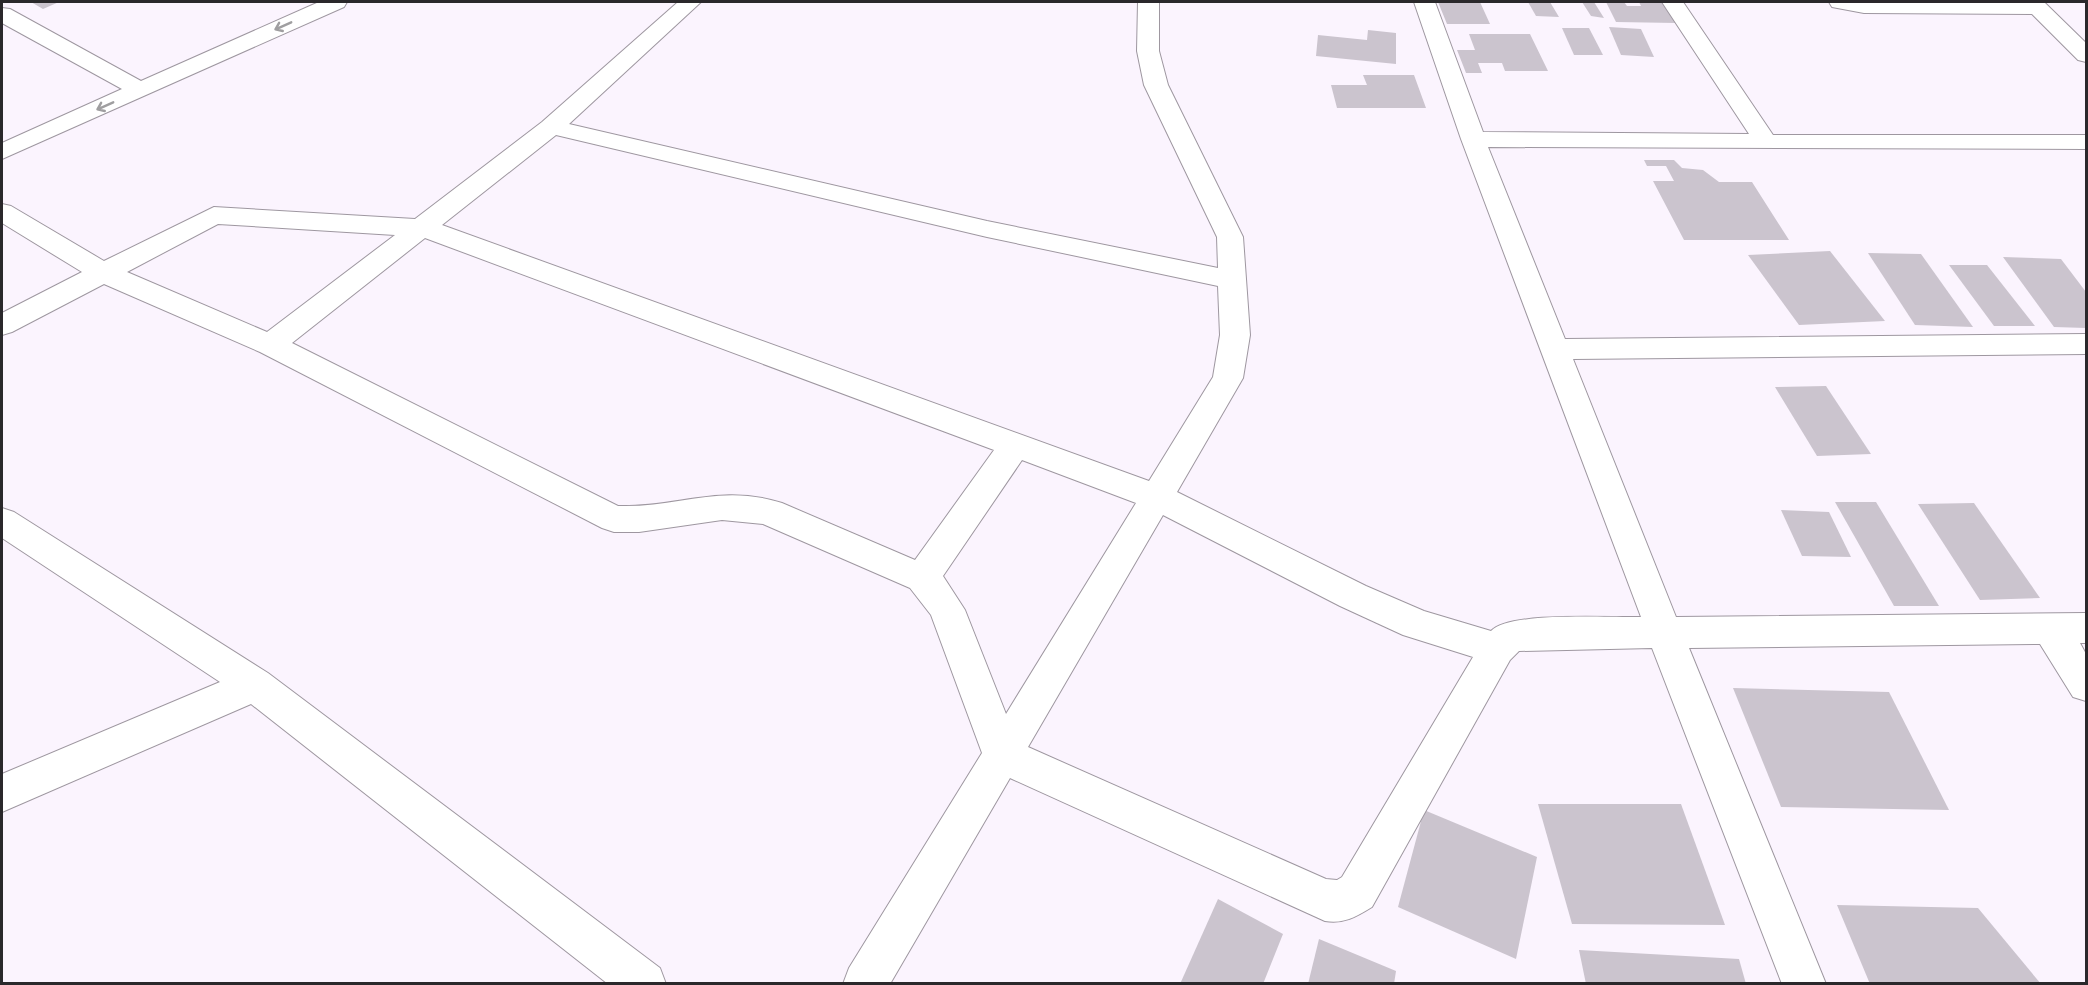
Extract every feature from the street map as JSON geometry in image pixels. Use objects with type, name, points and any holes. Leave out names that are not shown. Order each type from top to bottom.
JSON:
[{"type":"street","points":[[2,129],[295,2]]},
{"type":"street","points":[[2,152],[336,2]]},
{"type":"street","points":[[865,984],[1228,378],[1235,335],[1230,237],[1162,96],[1148,51],[1149,2]]},
{"type":"street","points":[[1424,2],[1473,139],[1554,349],[1804,984]]},
{"type":"street","points":[[1673,2],[1766,142]]},
{"type":"street","points":[[1840,2],[1864,7],[2036,5],[2086,55]]},
{"type":"street","points":[[270,345],[551,127],[687,3]]},
{"type":"street","points":[[2,14],[140,90]]},
{"type":"street","points":[[551,127],[976,226],[1232,280]]},
{"type":"street","points":[[1473,139],[2086,142]]},
{"type":"street","points":[[2,212],[102,272],[270,345],[614,519],[631,521],[713,507],[752,508],[770,512],[922,578],[936,592],[947,610],[1002,755],[1325,900],[1340,902],[1358,892],[1497,649],[1508,638],[1527,634],[1664,631],[2086,628]]},
{"type":"street","points":[[2,325],[214,214],[423,228],[1157,497],[1353,596],[1416,624],[1497,649]]},
{"type":"street","points":[[1554,349],[2086,345]]},
{"type":"street","points":[[922,578],[1015,445]]},
{"type":"street","points":[[2,521],[255,685],[644,984]]},
{"type":"street","points":[[2050,628],[2086,685]]},
{"type":"street","points":[[2,793],[255,685]]},
{"type":"building","points":[[31,2],[59,2],[43,9]]},
{"type":"building","points":[[1438,2],[1480,2],[1490,24],[1447,24]]},
{"type":"building","points":[[1528,2],[1550,2],[1559,17],[1536,16]]},
{"type":"building","points":[[1582,2],[1594,2],[1604,18],[1591,16]]},
{"type":"building","points":[[1606,2],[1624,2],[1627,6],[1641,6],[1639,2],[1663,2],[1676,23],[1616,22]]},
{"type":"building","points":[[1609,27],[1641,29],[1654,57],[1621,55]]},
{"type":"building","points":[[1562,28],[1589,28],[1603,55],[1574,55]]},
{"type":"building","points":[[1368,30],[1396,33],[1396,64],[1316,56],[1318,35],[1367,40]]},
{"type":"building","points":[[1469,34],[1530,34],[1548,71],[1505,71],[1502,63],[1478,63],[1482,73],[1466,73],[1457,50],[1475,50]]},
{"type":"building","points":[[1363,75],[1414,75],[1426,108],[1337,108],[1331,85],[1367,85]]},
{"type":"building","points":[[1644,160],[1674,160],[1682,168],[1703,170],[1719,182],[1752,182],[1789,240],[1684,240],[1653,181],[1674,181],[1666,166],[1647,166]]},
{"type":"building","points":[[1830,251],[1885,321],[1799,325],[1748,255]]},
{"type":"building","points":[[1868,253],[1921,254],[1973,327],[1915,325]]},
{"type":"building","points":[[2003,257],[2061,259],[2086,292],[2086,328],[2054,327]]},
{"type":"building","points":[[1949,265],[1987,265],[2035,326],[1994,326]]},
{"type":"building","points":[[1826,386],[1871,454],[1817,456],[1775,387]]},
{"type":"building","points":[[1835,502],[1876,502],[1939,606],[1894,606]]},
{"type":"building","points":[[1974,503],[2040,598],[1980,600],[1918,504]]},
{"type":"building","points":[[1781,510],[1829,512],[1851,557],[1802,556]]},
{"type":"building","points":[[1733,688],[1889,692],[1949,810],[1781,807]]},
{"type":"building","points":[[1538,804],[1681,804],[1725,925],[1572,924]]},
{"type":"building","points":[[1424,810],[1537,857],[1516,959],[1398,907]]},
{"type":"building","points":[[1218,899],[1283,934],[1263,984],[1180,984]]},
{"type":"building","points":[[1837,905],[1978,908],[2041,984],[1870,984]]},
{"type":"building","points":[[1319,939],[1396,971],[1394,984],[1308,984]]},
{"type":"building","points":[[1579,950],[1739,959],[1746,984],[1586,984]]}]
